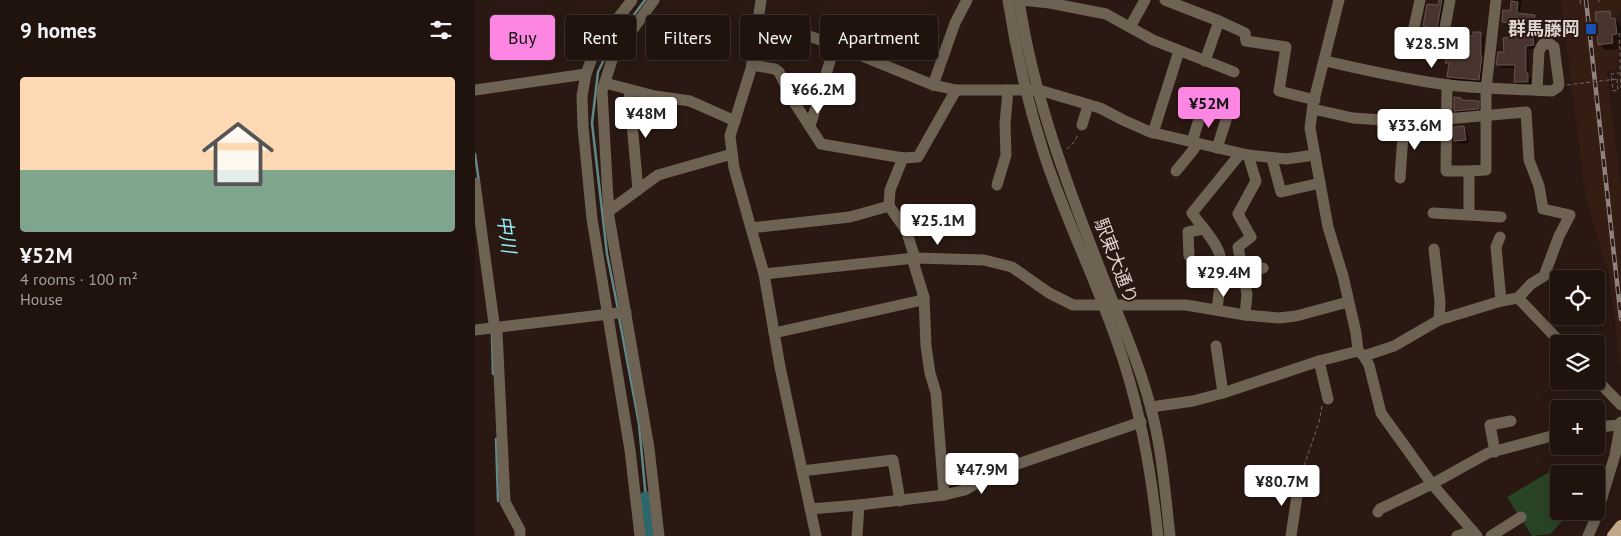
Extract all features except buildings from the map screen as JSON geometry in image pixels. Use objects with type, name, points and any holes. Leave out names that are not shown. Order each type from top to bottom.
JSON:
[{"type":"main road","points":[[1613,536],[1621,526]]},
{"type":"street","points":[[632,0],[595,50],[582,96],[583,127],[592,219],[630,450],[640,536]]},
{"type":"street","points":[[654,0],[613,57],[602,91],[609,214],[649,448],[659,536]]},
{"type":"street","points":[[758,15],[761,0]]},
{"type":"street","points":[[933,85],[955,23],[967,0]]},
{"type":"street","name":"駅東大通り","points":[[1008,0],[1013,36],[1076,208],[1108,305],[1126,368],[1148,456],[1158,536]]},
{"type":"street","points":[[1020,0],[1053,2],[1106,14],[1153,40],[1234,72]]},
{"type":"street","name":"駅東大通り","points":[[1020,0],[1044,154],[1108,305],[1137,364],[1151,407],[1160,453],[1170,536]]},
{"type":"street","points":[[1130,27],[1145,0]]},
{"type":"street","points":[[1151,407],[1193,401],[1319,361],[1394,346],[1439,320],[1501,301],[1518,298],[1531,284],[1544,276],[1559,236],[1570,215],[1543,209],[1539,186],[1529,160],[1526,112],[1404,121],[1353,118],[1279,91],[1286,47],[1246,41],[1245,33],[1165,0]]},
{"type":"street","points":[[1339,0],[1310,128],[1328,228],[1343,276],[1361,354],[1369,365],[1381,412],[1432,484],[1475,533]]},
{"type":"street","points":[[1420,0],[1413,32],[1443,38],[1450,0]]},
{"type":"street","points":[[1447,85],[1445,118],[1446,171],[1486,170],[1486,89],[1496,0]]},
{"type":"street","points":[[1205,61],[1219,21]]},
{"type":"street","points":[[1153,133],[1179,51]]},
{"type":"street","points":[[753,60],[730,136],[732,154],[734,168],[764,274],[774,333],[816,536]]},
{"type":"street","points":[[810,126],[830,60]]},
{"type":"street","points":[[872,60],[933,85],[956,90],[1033,90],[1100,108],[1153,133],[1244,154],[1272,158],[1294,158],[1315,155]]},
{"type":"street","points":[[1325,61],[1447,85],[1486,89],[1537,90]]},
{"type":"street","points":[[752,65],[775,69],[779,72],[794,102],[821,144],[903,158],[918,157],[956,90]]},
{"type":"street","points":[[475,90],[587,74]]},
{"type":"street","points":[[605,84],[655,96],[690,101],[735,121]]},
{"type":"street","points":[[629,90],[638,190]]},
{"type":"street","points":[[997,185],[1006,156],[1005,124],[1008,90]]},
{"type":"street","points":[[1082,124],[1088,105]]},
{"type":"street","points":[[1176,171],[1194,149],[1201,113]]},
{"type":"street","points":[[1217,148],[1227,117]]},
{"type":"street","points":[[1401,178],[1404,121]]},
{"type":"street","points":[[592,219],[609,214],[658,175],[732,154]]},
{"type":"street","points":[[1217,310],[1220,255],[1215,245],[1192,214],[1244,154]]},
{"type":"street","points":[[1244,154],[1256,181],[1238,214],[1251,237],[1238,247],[1247,294],[1245,315]]},
{"type":"street","points":[[903,158],[890,190],[889,206],[906,230],[925,297],[926,346],[929,373],[936,393],[944,495]]},
{"type":"street","points":[[1272,158],[1281,192],[1320,183]]},
{"type":"street","points":[[1469,171],[1469,215]]},
{"type":"street","points":[[475,183],[497,331],[505,502],[519,530],[520,536]]},
{"type":"street","points":[[751,228],[850,217],[889,206]]},
{"type":"street","points":[[1433,214],[1501,217]]},
{"type":"street","points":[[1189,256],[1188,232],[1203,229]]},
{"type":"street","points":[[1500,237],[1496,247],[1501,301]]},
{"type":"street","points":[[1434,249],[1440,302],[1439,320]]},
{"type":"street","points":[[764,274],[913,258],[984,260],[1011,267],[1049,293],[1073,305],[1186,305],[1245,315],[1279,318],[1295,316],[1348,302]]},
{"type":"street","points":[[1244,273],[1263,268]]},
{"type":"street","points":[[774,333],[918,302],[925,297]]},
{"type":"street","points":[[1518,298],[1553,335]]},
{"type":"street","points":[[475,330],[626,312]]},
{"type":"street","points":[[1216,346],[1223,393]]},
{"type":"street","points":[[1319,361],[1328,399]]},
{"type":"street","points":[[1605,388],[1621,405]]},
{"type":"street","points":[[1495,452],[1490,425],[1511,421]]},
{"type":"street","points":[[810,509],[900,501],[965,490],[997,471],[1141,422]]},
{"type":"street","points":[[1605,426],[1620,424],[1615,455],[1605,479]]},
{"type":"street","points":[[1378,512],[1379,509],[1432,484],[1488,453],[1550,437]]},
{"type":"street","points":[[802,471],[893,460],[900,501]]},
{"type":"street","points":[[1291,536],[1299,482]]},
{"type":"street","points":[[857,536],[859,505]]},
{"type":"street","points":[[1491,536],[1521,517]]},
{"type":"street","points":[[1588,536],[1592,520]]},
{"type":"street","points":[[1457,536],[1475,533]]},
{"type":"path","points":[[1581,0],[1581,5]]},
{"type":"path","points":[[1619,33],[1621,88]]},
{"type":"path","points":[[1567,85],[1597,82],[1607,80],[1617,79],[1618,90],[1613,91],[1612,82],[1611,74],[1619,73]]},
{"type":"path","points":[[1057,154],[1063,152],[1075,141],[1082,124]]},
{"type":"path","points":[[1299,482],[1319,422],[1322,406],[1328,399]]},
{"type":"shaded area","points":[[1561,0],[1621,0],[1621,11],[1615,18],[1618,65],[1616,70],[1607,71],[1621,190],[1621,369],[1609,275],[1586,200]]},
{"type":"green space","points":[[1550,472],[1550,520],[1563,520],[1550,534],[1532,536],[1507,497]]},
{"type":"waterway","points":[[618,309],[607,254],[592,123],[598,72],[610,47],[645,0]]},
{"type":"waterway","name":"中川","points":[[475,154],[479,182]]},
{"type":"waterway","points":[[619,317],[639,424],[646,499]]},
{"type":"waterway","name":"中川","points":[[492,334],[493,374]]},
{"type":"waterway","name":"中川","points":[[496,439],[498,501]]},
{"type":"waterway","name":"中川","points":[[646,499],[651,536]]},
{"type":"railway","points":[[1586,0],[1621,319]]},
{"type":"place","name":"群馬藤岡","points":[[1591,29]]}]
